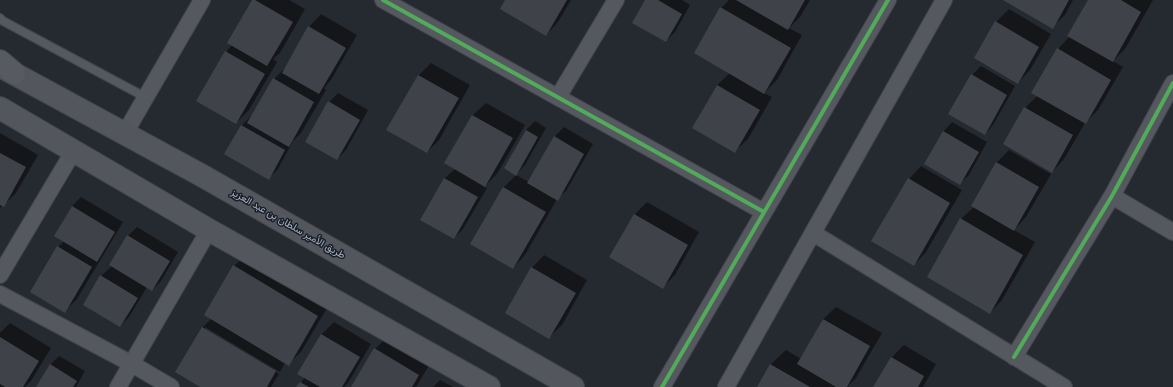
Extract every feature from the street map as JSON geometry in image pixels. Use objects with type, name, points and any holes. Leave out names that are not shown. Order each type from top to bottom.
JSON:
[{"type":"main road","name":"طريق الأمير سلطان بن عبد العزيز","points":[[4,66],[573,387]]},
{"type":"main road","points":[[0,108],[209,230],[489,387]]},
{"type":"street","points":[[125,133],[202,0]]},
{"type":"street","points":[[383,0],[764,212]]},
{"type":"street","points":[[558,98],[616,0]]},
{"type":"street","points":[[662,387],[888,0]]},
{"type":"street","points":[[726,387],[944,0]]},
{"type":"street","points":[[1014,356],[1112,196],[1173,82]]},
{"type":"street","points":[[0,275],[73,152]]},
{"type":"street","points":[[1112,196],[1173,232]]},
{"type":"street","points":[[118,387],[209,230]]},
{"type":"street","points":[[813,233],[1064,387]]},
{"type":"street","points":[[0,294],[132,364],[171,387]]},
{"type":"lane","points":[[0,18],[145,98]]},
{"type":"building","points":[[252,0],[255,0],[293,22],[267,66],[227,43]]},
{"type":"building","points":[[505,0],[567,0],[546,36],[500,9]]},
{"type":"building","points":[[645,0],[658,0],[682,14],[666,42],[632,23]]},
{"type":"building","points":[[736,0],[805,0],[788,30]]},
{"type":"building","points":[[1003,0],[1069,0],[1053,29]]},
{"type":"building","points":[[1088,0],[1121,0],[1141,12],[1113,62],[1067,36]]},
{"type":"building","points":[[720,7],[791,48],[764,94],[694,53]]},
{"type":"building","points":[[995,21],[1039,47],[1018,84],[974,58]]},
{"type":"building","points":[[308,26],[346,48],[319,94],[282,73]]},
{"type":"building","points":[[1057,48],[1111,80],[1086,124],[1031,93]]},
{"type":"building","points":[[225,51],[265,74],[236,124],[196,101]]},
{"type":"building","points":[[971,74],[1007,95],[985,135],[948,114]]},
{"type":"building","points":[[418,75],[459,98],[427,153],[386,130]]},
{"type":"building","points":[[273,78],[314,102],[289,147],[247,123]]},
{"type":"building","points":[[717,85],[760,110],[735,153],[692,128]]},
{"type":"building","points":[[328,101],[360,120],[337,160],[305,142]]},
{"type":"building","points":[[1024,107],[1073,135],[1052,173],[1003,144]]},
{"type":"building","points":[[472,115],[513,138],[485,187],[444,163]]},
{"type":"building","points":[[241,125],[285,150],[269,180],[224,154]]},
{"type":"building","points":[[526,130],[538,137],[516,176],[504,168]]},
{"type":"building","points":[[943,131],[979,152],[960,185],[924,164]]},
{"type":"building","points":[[554,136],[584,154],[558,201],[527,183]]},
{"type":"building","points":[[0,153],[26,167],[4,207],[0,205]]},
{"type":"building","points":[[996,162],[1039,187],[1014,231],[971,206]]},
{"type":"building","points":[[444,178],[478,197],[454,239],[420,220]]},
{"type":"building","points":[[908,178],[950,203],[914,266],[871,241]]},
{"type":"building","points":[[503,187],[546,212],[513,269],[470,244]]},
{"type":"building","points":[[72,206],[115,232],[97,262],[54,236]]},
{"type":"building","points":[[634,214],[688,245],[663,289],[609,257]]},
{"type":"building","points":[[960,218],[1023,255],[990,314],[927,277]]},
{"type":"building","points":[[127,235],[170,261],[152,291],[109,265]]},
{"type":"building","points":[[57,246],[92,267],[65,313],[30,292]]},
{"type":"building","points":[[233,265],[318,316],[289,366],[204,315]]},
{"type":"building","points":[[531,267],[576,293],[549,339],[505,313]]},
{"type":"building","points":[[100,275],[138,298],[120,327],[83,305]]},
{"type":"building","points":[[823,319],[870,346],[847,387],[836,387],[797,364]]},
{"type":"building","points":[[202,327],[276,371],[267,387],[200,387],[175,372]]},
{"type":"building","points":[[321,334],[360,357],[342,387],[320,387],[297,374]]},
{"type":"building","points":[[0,337],[39,361],[23,387],[5,387],[0,384]]},
{"type":"building","points":[[374,348],[419,375],[412,387],[351,387]]},
{"type":"building","points":[[891,357],[924,376],[918,387],[873,387]]},
{"type":"building","points":[[50,364],[77,381],[73,387],[36,387]]},
{"type":"building","points":[[770,364],[810,387],[757,387]]},
{"type":"building","points":[[300,382],[309,387],[296,387]]},
{"type":"cycle path","points":[[383,0],[764,212]]},
{"type":"cycle path","points":[[662,387],[888,0]]},
{"type":"cycle path","points":[[1014,357],[1112,196],[1173,83]]}]
